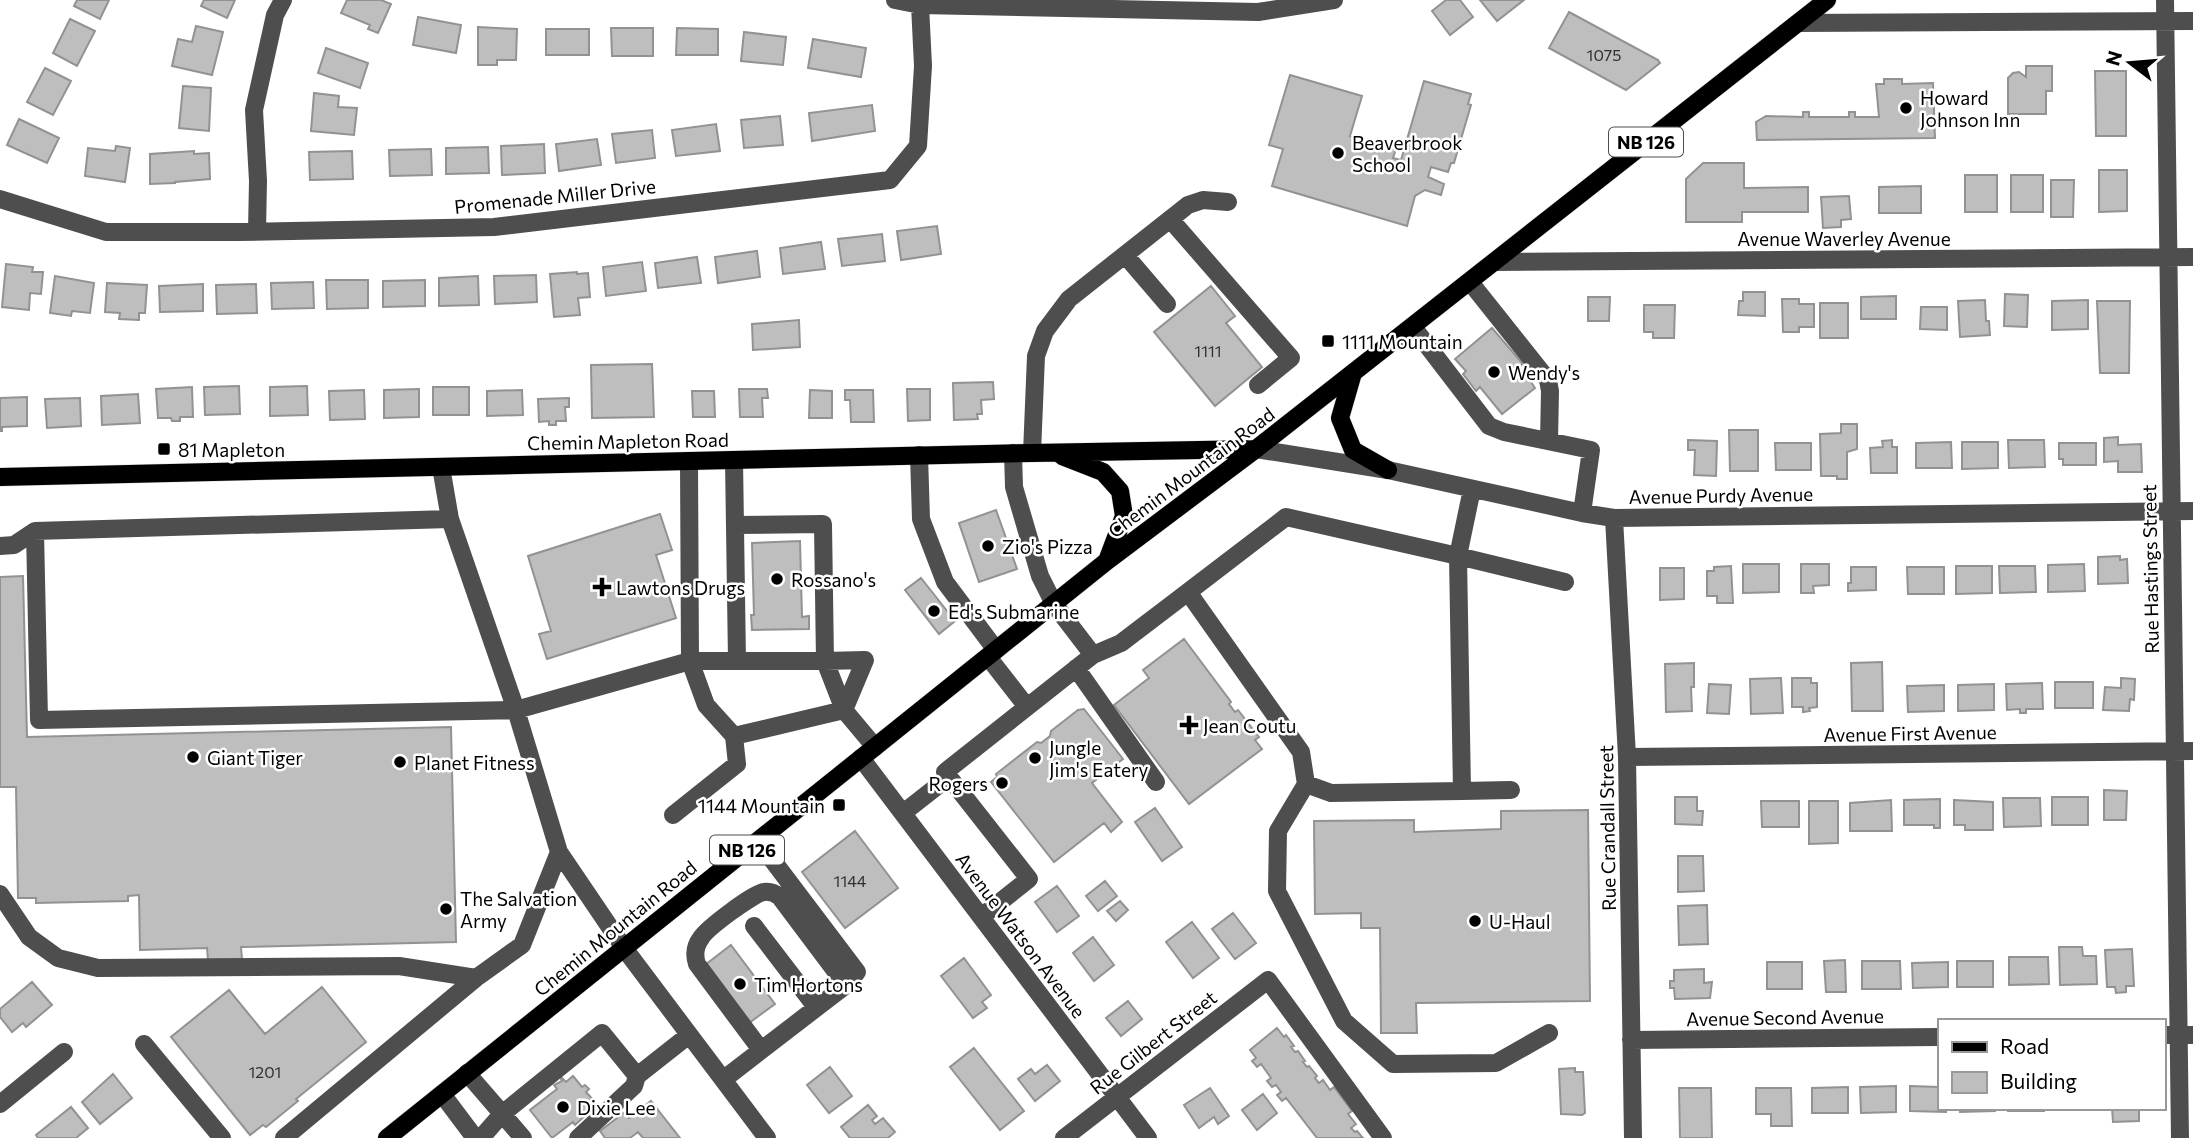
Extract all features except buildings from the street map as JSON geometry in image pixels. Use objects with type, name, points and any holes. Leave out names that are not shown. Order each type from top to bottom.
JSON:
[{"type":"main road","name":"Chemin Mountain Road","points":[[387,1138],[1107,561],[1413,327],[1827,0]]},
{"type":"main road","points":[[1353,373],[1339,418],[1353,450],[1388,470]]},
{"type":"main road","name":"Chemin Mapleton Road","points":[[0,477],[1256,449]]},
{"type":"main road","points":[[1052,452],[1103,472],[1120,491],[1124,516],[1107,561]]},
{"type":"street","points":[[257,231],[258,181],[254,110],[275,15],[283,0]]},
{"type":"street","points":[[895,0],[920,5],[1258,12],[1334,0]]},
{"type":"street","name":"Rue Hastings Street","points":[[2165,0],[2179,1138]]},
{"type":"street","name":"Promenade Miller Drive","points":[[0,199],[106,232],[494,227],[890,180],[918,146],[923,66],[920,5]]},
{"type":"street","points":[[1798,23],[2193,21]]},
{"type":"street","points":[[1032,453],[1036,356],[1045,331],[1069,299],[1188,205],[1203,200],[1228,202]]},
{"type":"street","points":[[1170,219],[1291,358],[1258,384]]},
{"type":"street","points":[[1125,255],[1167,304]]},
{"type":"street","name":"Avenue Waverley Avenue","points":[[1495,262],[2193,257]]},
{"type":"street","points":[[1470,282],[1548,380],[1549,441]]},
{"type":"street","points":[[1413,327],[1489,425],[1512,433],[1591,450],[1582,513]]},
{"type":"street","points":[[1512,433],[1521,433],[1530,428],[1546,412],[1550,403]]},
{"type":"street","name":"Avenue Purdy Avenue","points":[[1256,449],[1388,470],[1614,518],[2193,511]]},
{"type":"street","points":[[1013,453],[1014,487],[1040,576],[1054,604],[1093,655]]},
{"type":"street","points":[[919,455],[921,519],[945,582],[1027,707]]},
{"type":"street","points":[[734,460],[737,661]]},
{"type":"street","points":[[673,815],[737,765],[734,736],[706,705],[690,661],[689,461]]},
{"type":"street","points":[[441,467],[450,519],[516,710],[559,852],[624,948],[767,1138]]},
{"type":"street","points":[[1462,791],[1458,556],[1472,489]]},
{"type":"street","points":[[981,917],[1029,879],[945,772],[1093,655],[1121,643],[1286,517],[1565,582]]},
{"type":"street","name":"Rue Crandall Street","points":[[1614,518],[1627,757],[1633,1138]]},
{"type":"street","points":[[0,546],[14,545],[35,531],[450,519]]},
{"type":"street","points":[[735,525],[823,524],[825,661]]},
{"type":"street","points":[[35,531],[39,720],[516,710],[690,661],[865,660],[844,709],[734,736]]},
{"type":"street","points":[[1188,592],[1301,752],[1306,784],[1278,831],[1277,891],[1345,1021],[1393,1064],[1496,1063],[1549,1033]]},
{"type":"street","name":"Avenue Watson Avenue","points":[[825,661],[844,709],[903,814],[1148,1138]]},
{"type":"street","points":[[1076,668],[1156,782]]},
{"type":"street","name":"Avenue First Avenue","points":[[1627,757],[2193,751]]},
{"type":"street","points":[[903,814],[949,777]]},
{"type":"street","points":[[1306,784],[1331,793],[1511,790]]},
{"type":"street","points":[[723,1079],[846,985],[857,972],[758,841]]},
{"type":"street","points":[[296,1134],[476,978],[522,945],[559,852]]},
{"type":"street","points":[[761,1049],[695,958],[699,940],[725,917],[755,895],[775,893],[846,985]]},
{"type":"street","points":[[0,894],[29,937],[58,958],[98,968],[399,965],[476,978]]},
{"type":"street","points":[[754,926],[816,1007]]},
{"type":"street","name":"Rue Gilbert Street","points":[[1065,1138],[1268,980],[1383,1138]]},
{"type":"street","points":[[481,1138],[502,1114],[602,1033],[637,1076]]},
{"type":"street","points":[[578,1138],[634,1086],[637,1076],[689,1035]]},
{"type":"street","name":"Avenue Second Avenue","points":[[1631,1040],[1938,1037]]},
{"type":"street","points":[[144,1044],[222,1138]]},
{"type":"street","points":[[0,1104],[64,1052]]},
{"type":"street","points":[[467,1073],[523,1138]]},
{"type":"street","points":[[442,1094],[475,1138]]},
{"type":"place","name":"Howard Johnson Inn","points":[[1906,108]]},
{"type":"place","name":"Beaverbrook School","points":[[1338,153]]},
{"type":"place","name":"1111 Mountain","points":[[1328,341]]},
{"type":"place","name":"Wendy's","points":[[1494,372]]},
{"type":"place","name":"81 Mapleton","points":[[164,449]]},
{"type":"place","name":"Zio's Pizza","points":[[988,546]]},
{"type":"place","name":"Rossano's","points":[[777,579]]},
{"type":"place","name":"Lawtons Drugs","points":[[602,587]]},
{"type":"place","name":"Ed's Submarine","points":[[934,611]]},
{"type":"place","name":"Jean Coutu","points":[[1189,725]]},
{"type":"place","name":"Giant Tiger","points":[[193,757]]},
{"type":"place","name":"Jungle Jim's Eatery","points":[[1035,758]]},
{"type":"place","name":"Planet Fitness","points":[[400,762]]},
{"type":"place","name":"Rogers","points":[[1002,783]]},
{"type":"place","name":"1144 Mountain","points":[[839,805]]},
{"type":"place","name":"The Salvation Army","points":[[446,909]]},
{"type":"place","name":"U-Haul","points":[[1475,921]]},
{"type":"place","name":"Tim Hortons","points":[[740,984]]},
{"type":"place","name":"Dixie Lee","points":[[563,1107]]}]
